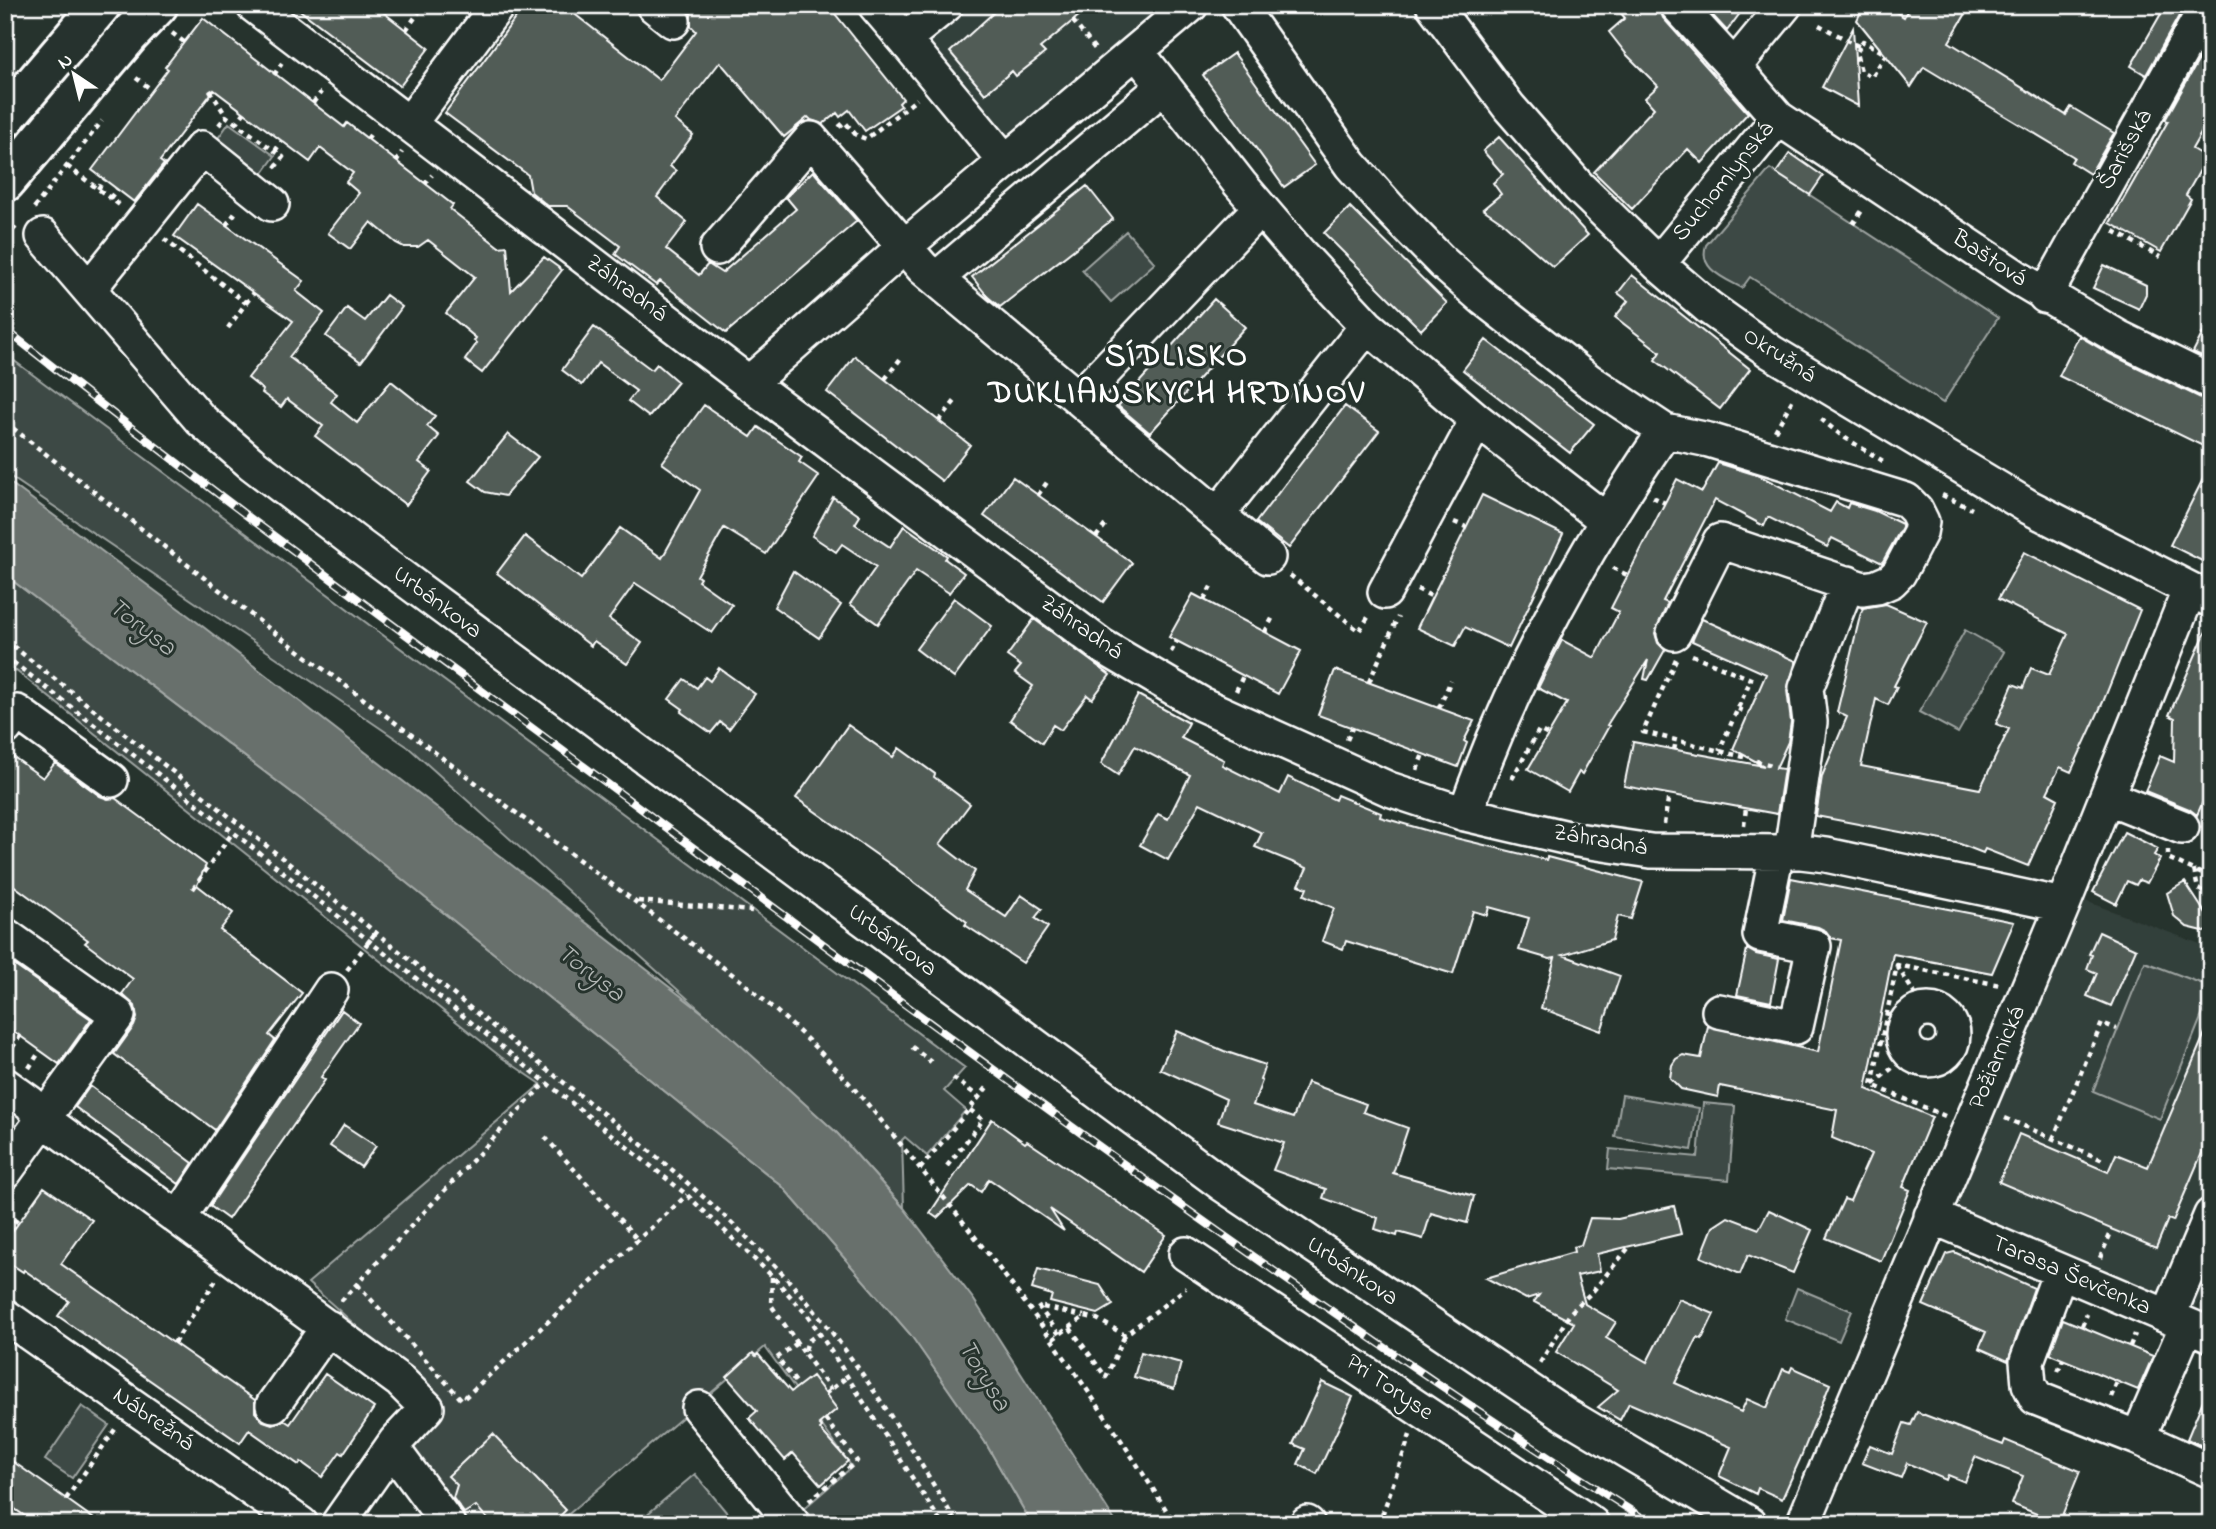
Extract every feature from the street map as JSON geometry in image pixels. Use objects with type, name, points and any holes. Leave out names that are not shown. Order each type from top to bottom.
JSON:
[{"type":"main road","points":[[5,118],[100,6]]},
{"type":"main road","points":[[5,182],[129,35],[164,19]]},
{"type":"street","name":"Záhradná","points":[[253,5],[749,383],[1102,646],[1201,704],[1389,789],[1465,814],[1577,839],[1651,851],[1826,855],[2063,905]]},
{"type":"street","points":[[409,124],[498,5]]},
{"type":"street","points":[[875,5],[1005,161]]},
{"type":"street","points":[[904,39],[946,5]]},
{"type":"street","points":[[749,383],[904,247],[1191,5]]},
{"type":"street","points":[[1238,5],[1352,165],[1389,208],[1443,262],[1566,364],[1665,431],[1709,440],[1906,500],[1916,510],[1922,522],[1920,533],[1899,573],[1891,581],[1863,589],[1720,541],[1674,633]]},
{"type":"street","name":"Okružná","points":[[1433,5],[1509,107],[1579,187],[1658,264],[1708,307],[1771,352],[1803,387],[2200,595]]},
{"type":"street","points":[[1677,5],[1734,67],[1785,5]]},
{"type":"street","name":"Šarišská","points":[[2045,296],[2207,5]]},
{"type":"street","points":[[1137,52],[1260,208],[1367,326],[1477,420],[1607,522]]},
{"type":"street","name":"Suchomlynská","points":[[1658,264],[1779,118],[1734,67]]},
{"type":"street","points":[[936,279],[1164,86]]},
{"type":"street","name":"Baštová","points":[[1779,118],[2045,296],[2118,337],[2211,382]]},
{"type":"street","points":[[716,248],[811,139],[904,247],[936,279],[1268,557]]},
{"type":"street","points":[[89,289],[202,148],[272,204]]},
{"type":"street","points":[[1079,398],[1260,208]]},
{"type":"street","name":"Urbánkova","points":[[43,236],[200,419],[251,463],[360,546],[1222,1184],[1566,1415],[1750,1524]]},
{"type":"street","points":[[1218,514],[1367,326]]},
{"type":"street","points":[[1399,590],[1477,420]]},
{"type":"street","points":[[1465,814],[1511,699],[1537,648],[1628,485],[1665,431]]},
{"type":"street","points":[[1720,1011],[1796,1027],[1814,946],[1760,934],[1784,852],[1810,722],[1806,688],[1848,583]]},
{"type":"street","name":"Požiarnická","points":[[1803,1524],[2107,797],[2200,595]]},
{"type":"street","points":[[11,720],[111,780]]},
{"type":"street","points":[[2107,797],[2182,827]]},
{"type":"street","points":[[5,935],[118,1014],[5,1172]]},
{"type":"street","points":[[179,1218],[331,990]]},
{"type":"street","points":[[1925,1010],[1941,1013],[1952,1026],[1952,1043],[1942,1057],[1934,1060],[1917,1058],[1905,1047],[1903,1031],[1910,1017],[1925,1010]]},
{"type":"street","points":[[1952,1043],[1997,1060]]},
{"type":"street","points":[[15,1080],[43,1119],[325,1324],[400,1381],[427,1408],[391,1448],[338,1524]]},
{"type":"street","points":[[2138,1438],[2189,1326],[2211,1215]]},
{"type":"street","name":"Tarasa Ševčenka","points":[[1931,1216],[2189,1326]]},
{"type":"street","name":"Pri Toryse","points":[[1200,1262],[1592,1524]]},
{"type":"street","points":[[2060,1272],[2027,1361],[2029,1384],[2036,1398],[2138,1438],[2211,1471]]},
{"type":"street","name":"Nábrežná","points":[[5,1316],[301,1524]]},
{"type":"street","points":[[273,1405],[325,1324]]},
{"type":"street","points":[[699,1408],[792,1521]]},
{"type":"street","points":[[391,1448],[447,1524]]},
{"type":"path","points":[[406,30],[424,5]]},
{"type":"path","points":[[164,19],[184,43]]},
{"type":"path","points":[[1073,21],[1098,52]]},
{"type":"path","points":[[1819,25],[1860,47]]},
{"type":"path","points":[[1863,41],[1886,54],[1872,76],[1861,71],[1856,53],[1860,47],[1863,41]]},
{"type":"path","points":[[135,78],[152,90]]},
{"type":"path","points":[[832,132],[845,122],[856,135],[866,139],[939,81]]},
{"type":"path","points":[[210,90],[226,116]]},
{"type":"path","points":[[236,124],[244,113]]},
{"type":"path","points":[[275,151],[282,141]]},
{"type":"path","points":[[67,166],[246,303]]},
{"type":"path","points":[[98,189],[104,180]]},
{"type":"path","points":[[110,198],[117,189]]},
{"type":"path","points":[[1853,224],[1867,202]]},
{"type":"path","points":[[2089,217],[2160,257]]},
{"type":"path","points":[[200,267],[206,259]]},
{"type":"path","points":[[228,328],[254,293]]},
{"type":"path","points":[[885,379],[901,358]]},
{"type":"path","points":[[1776,429],[1803,387]]},
{"type":"path","points":[[939,421],[955,401]]},
{"type":"path","points":[[5,422],[263,624],[744,983],[794,1026],[842,1075],[920,1169],[1053,1339],[1121,1438],[1175,1524]]},
{"type":"path","points":[[1038,495],[1048,481]]},
{"type":"path","points":[[1096,537],[1106,524]]},
{"type":"path","points":[[1268,557],[1359,631],[1399,590],[1433,597]]},
{"type":"path","points":[[1204,600],[1213,583]]},
{"type":"path","points":[[1265,632],[1274,615]]},
{"type":"path","points":[[5,639],[376,932],[688,1184],[772,1263],[825,1323],[880,1400],[957,1524]]},
{"type":"path","points":[[1369,682],[1384,644]]},
{"type":"path","points":[[1719,751],[1751,679],[1680,650],[1643,732],[1740,758]]},
{"type":"path","points":[[5,656],[233,832],[687,1195],[772,1276],[821,1332],[942,1524]]},
{"type":"path","points":[[1439,708],[1451,680]]},
{"type":"path","points":[[1738,709],[1749,713]]},
{"type":"path","points":[[1510,783],[1539,730],[1548,735]]},
{"type":"path","points":[[1674,750],[1676,741]]},
{"type":"path","points":[[1662,833],[1669,794]]},
{"type":"path","points":[[193,888],[233,832]]},
{"type":"path","points":[[2194,870],[2198,889],[2211,895]]},
{"type":"path","points":[[635,901],[752,911]]},
{"type":"path","points":[[331,990],[376,932]]},
{"type":"path","points":[[1896,965],[2004,985]]},
{"type":"path","points":[[1896,965],[1925,1010]]},
{"type":"path","points":[[1872,1085],[1896,965]]},
{"type":"path","points":[[2053,1139],[2102,1023],[2118,1029]]},
{"type":"path","points":[[5,1059],[20,1036]]},
{"type":"path","points":[[912,1048],[931,1062]]},
{"type":"path","points":[[15,1080],[40,1051]]},
{"type":"path","points":[[1872,1085],[1910,1053]]},
{"type":"path","points":[[953,1078],[979,1097]]},
{"type":"path","points":[[325,1324],[357,1284],[546,1082]]},
{"type":"path","points":[[920,1169],[989,1085]]},
{"type":"path","points":[[1872,1085],[1949,1118]]},
{"type":"path","points":[[947,1166],[982,1120],[969,1109]]},
{"type":"path","points":[[1995,1114],[2105,1161]]},
{"type":"path","points":[[545,1137],[638,1240]]},
{"type":"path","points":[[357,1284],[462,1400],[687,1195]]},
{"type":"path","points":[[5,1214],[19,1223]]},
{"type":"path","points":[[2097,1265],[2112,1230]]},
{"type":"path","points":[[1536,1370],[1571,1312],[1593,1291],[1630,1246]]},
{"type":"path","points":[[174,1343],[231,1256]]},
{"type":"path","points":[[1070,1327],[1106,1377],[1125,1335],[1174,1295],[1200,1262]]},
{"type":"path","points":[[772,1276],[771,1305],[831,1390]]},
{"type":"path","points":[[1060,1334],[1038,1306],[1077,1312],[1097,1319],[1125,1335]]},
{"type":"path","points":[[1053,1339],[1085,1316]]},
{"type":"path","points":[[804,1353],[808,1341],[821,1332]]},
{"type":"path","points":[[797,1343],[777,1358],[799,1385]]},
{"type":"path","points":[[825,1394],[847,1377]]},
{"type":"path","points":[[66,1499],[132,1405]]},
{"type":"path","points":[[1380,1524],[1419,1408]]},
{"type":"path","points":[[792,1521],[856,1461],[825,1419]]},
{"type":"shaded area","points":[[874,5],[1188,5],[1004,160]]},
{"type":"shaded area","points":[[229,123],[275,156],[262,174],[216,141]]},
{"type":"shaded area","points":[[1770,169],[1998,318],[1943,403],[1750,277],[1742,288],[1709,267],[1706,245]]},
{"type":"shaded area","points":[[1126,231],[1155,263],[1111,302],[1082,270]]},
{"type":"shaded area","points":[[5,354],[965,1068],[944,1091],[966,1110],[927,1156],[905,1137],[902,1140],[904,1208],[837,1133],[408,747],[5,473]]},
{"type":"shaded area","points":[[5,575],[340,829],[782,1186],[910,1334],[985,1442],[1032,1524],[806,1524],[801,1511],[852,1467],[765,1347],[557,1524],[459,1524],[395,1429],[406,1398],[400,1376],[378,1348],[308,1283],[541,1084],[501,1057],[5,662]]},
{"type":"shaded area","points":[[1965,630],[2004,652],[1958,733],[1919,712]]},
{"type":"shaded area","points":[[2211,784],[2211,831],[2193,823]]},
{"type":"shaded area","points":[[2072,896],[2211,948],[2211,1272],[2193,1315],[1944,1206]]},
{"type":"shaded area","points":[[2145,962],[2211,987],[2211,993],[2160,1119],[2093,1091]]},
{"type":"shaded area","points":[[1622,1095],[1699,1108],[1692,1150],[1615,1137]]},
{"type":"shaded area","points":[[1703,1103],[1735,1106],[1729,1180],[1608,1169],[1610,1149],[1698,1157]]},
{"type":"shaded area","points":[[1797,1288],[1852,1311],[1839,1341],[1785,1319]]},
{"type":"shaded area","points":[[82,1406],[109,1425],[72,1478],[45,1460]]},
{"type":"shaded area","points":[[695,1474],[736,1524],[642,1524],[639,1521]]},
{"type":"water","name":"Torysa","points":[[5,479],[197,622],[716,1023],[837,1133],[904,1208],[974,1300],[1117,1524],[1032,1524],[985,1442],[910,1334],[782,1186],[340,829],[5,575]]},
{"type":"building","points":[[293,5],[374,5],[429,48],[400,86]]},
{"type":"building","points":[[525,5],[563,5],[659,80],[696,31],[691,26],[691,13],[684,5],[828,5],[903,99],[899,103],[901,106],[865,131],[849,110],[840,117],[837,113],[823,124],[808,117],[784,137],[720,62],[675,120],[693,135],[670,166],[676,171],[657,197],[687,222],[666,249],[699,275],[708,264],[722,273],[796,209],[786,197],[813,171],[857,221],[726,333],[660,281],[656,285],[615,254],[620,246],[567,206],[548,206],[531,192],[528,175],[445,113]]},
{"type":"building","points":[[1002,5],[1092,5],[1040,48],[1045,53],[1016,76],[1012,71],[985,94],[950,52]]},
{"type":"building","points":[[1614,5],[1658,5],[1663,18],[1748,113],[1702,163],[1688,149],[1632,209],[1594,172],[1654,108],[1645,98],[1658,86],[1627,55],[1609,32],[1625,18]]},
{"type":"building","points":[[1703,5],[1746,5],[1727,31]]},
{"type":"building","points":[[1864,5],[1884,5],[1904,17],[1910,5],[1971,5],[1949,42],[2066,115],[2071,107],[2114,133],[2090,174],[2071,162],[2074,157],[1924,67],[1911,87],[1857,20]]},
{"type":"building","points":[[2166,5],[2185,5],[2146,75],[2131,66]]},
{"type":"building","points":[[203,18],[344,127],[347,123],[453,205],[450,209],[499,247],[507,246],[511,291],[544,257],[562,270],[482,373],[465,360],[477,343],[474,341],[476,338],[446,313],[475,277],[428,240],[418,247],[404,247],[371,222],[350,249],[328,233],[359,193],[346,182],[353,173],[320,148],[310,162],[214,90],[160,161],[164,164],[134,202],[92,170]]},
{"type":"building","points":[[1853,28],[1858,106],[1822,87]]},
{"type":"building","points":[[2211,38],[2211,116],[2192,149],[2207,158],[2186,195],[2191,199],[2161,252],[2110,223]]},
{"type":"building","points":[[1234,53],[1315,165],[1284,187],[1203,75]]},
{"type":"building","points":[[1499,137],[1588,235],[1553,267],[1502,222],[1483,209],[1501,194],[1493,183],[1503,174],[1483,151]]},
{"type":"building","points":[[1790,153],[1823,176],[1810,195],[1776,173]]},
{"type":"building","points":[[1087,186],[1113,219],[1000,307],[972,277]]},
{"type":"building","points":[[197,204],[304,281],[296,291],[324,313],[289,357],[337,394],[331,402],[357,423],[391,381],[435,416],[427,426],[439,436],[419,462],[431,471],[406,505],[315,436],[323,426],[287,399],[281,407],[248,378],[293,321],[174,236]]},
{"type":"building","points":[[1350,207],[1447,303],[1421,330],[1324,233]]},
{"type":"building","points":[[2104,265],[2146,285],[2146,294],[2139,309],[2093,288]]},
{"type":"building","points":[[1632,275],[1750,369],[1720,409],[1655,360],[1660,352],[1615,317],[1628,301],[1618,293]]},
{"type":"building","points":[[386,295],[402,307],[361,362],[326,336],[347,308],[365,321]]},
{"type":"building","points":[[1214,299],[1245,327],[1150,433],[1118,406]]},
{"type":"building","points":[[2211,317],[2211,360],[2193,352]]},
{"type":"building","points":[[594,327],[652,370],[657,364],[678,382],[649,417],[628,401],[636,391],[598,363],[582,385],[562,370]]},
{"type":"building","points":[[2079,336],[2110,354],[2211,401],[2211,450],[2059,376]]},
{"type":"building","points":[[1486,340],[1594,424],[1570,453],[1463,370]]},
{"type":"building","points":[[855,356],[970,445],[942,481],[827,392]]},
{"type":"building","points":[[704,405],[751,437],[758,427],[802,457],[799,462],[819,476],[766,554],[724,528],[697,576],[700,578],[698,581],[732,605],[712,633],[635,583],[609,619],[642,643],[627,664],[594,641],[591,646],[497,573],[525,536],[581,579],[620,528],[662,558],[700,490],[662,463]]},
{"type":"building","points":[[1345,406],[1379,431],[1289,548],[1256,522]]},
{"type":"building","points":[[508,434],[538,457],[505,496],[485,492],[470,481]]},
{"type":"building","points":[[1718,463],[1760,476],[1830,512],[1836,502],[1847,508],[1849,503],[1875,511],[1902,524],[1902,527],[1882,563],[1832,538],[1827,547],[1768,517],[1764,526],[1715,500],[1663,601],[1668,603],[1655,633],[1658,643],[1665,650],[1648,680],[1644,679],[1648,660],[1607,725],[1609,726],[1582,774],[1579,772],[1568,792],[1528,769],[1567,703],[1538,688],[1562,640],[1595,658],[1619,612],[1611,608],[1677,479],[1702,492]]},
{"type":"building","points":[[2211,463],[2211,549],[2204,562],[2170,545]]},
{"type":"building","points":[[1013,477],[1132,563],[1103,602],[984,516]]},
{"type":"building","points":[[1482,495],[1563,534],[1509,648],[1465,627],[1455,646],[1417,628]]},
{"type":"building","points":[[833,497],[860,516],[855,524],[890,547],[904,526],[947,556],[945,559],[964,573],[949,593],[916,571],[878,624],[850,604],[876,567],[842,544],[836,552],[812,536]]},
{"type":"building","points":[[2024,552],[2140,610],[2071,772],[2060,767],[2047,793],[2058,799],[2028,866],[1985,849],[1983,853],[1960,844],[1816,816],[1822,776],[1847,717],[1837,712],[1860,616],[1863,608],[1886,604],[1927,622],[1894,686],[1897,687],[1888,705],[1876,699],[1861,766],[1980,789],[2009,729],[1996,724],[2013,684],[2023,688],[2031,668],[2049,675],[2068,634],[1998,599]]},
{"type":"building","points":[[793,571],[841,605],[819,638],[774,607]]},
{"type":"building","points":[[1193,594],[1301,651],[1278,694],[1169,637]]},
{"type":"building","points":[[954,598],[992,626],[954,678],[916,649]]},
{"type":"building","points":[[1034,619],[1110,675],[1092,699],[1087,695],[1061,730],[1053,725],[1042,743],[1010,720],[1033,686],[1015,673],[1021,666],[1007,656]]},
{"type":"building","points":[[1702,619],[1796,661],[1787,690],[1791,722],[1788,742],[1776,768],[1784,769],[1777,814],[1624,786],[1633,742],[1764,766],[1733,749],[1766,674],[1692,641]]},
{"type":"building","points":[[2211,620],[2211,784],[2197,815],[2145,791],[2160,756],[2174,762],[2175,718],[2169,715]]},
{"type":"building","points":[[719,668],[755,694],[729,729],[720,722],[711,733],[681,712],[683,709],[669,699],[684,679],[697,688],[705,677],[710,681]]},
{"type":"building","points":[[1335,670],[1474,721],[1464,741],[1467,743],[1458,767],[1318,715]]},
{"type":"building","points":[[1138,695],[1189,723],[1181,738],[1224,760],[1222,765],[1280,794],[1288,777],[1335,800],[1337,795],[1381,813],[1380,817],[1439,834],[1546,860],[1547,857],[1643,882],[1631,919],[1618,916],[1612,940],[1563,955],[1620,976],[1601,1031],[1541,1008],[1555,958],[1519,950],[1529,918],[1489,907],[1487,915],[1473,911],[1453,974],[1346,941],[1343,949],[1322,941],[1334,908],[1304,895],[1307,888],[1299,885],[1307,868],[1255,847],[1262,833],[1200,803],[1168,860],[1140,845],[1158,814],[1168,819],[1190,775],[1135,746],[1118,775],[1101,764]]},
{"type":"building","points":[[848,725],[893,757],[899,748],[970,804],[940,844],[975,871],[965,890],[1006,917],[1021,895],[1042,909],[1035,918],[1048,927],[1023,963],[965,925],[967,922],[894,867],[796,798]]},
{"type":"building","points":[[5,751],[43,778],[55,763],[100,796],[115,798],[206,865],[197,885],[233,913],[220,930],[302,993],[269,1035],[275,1040],[215,1130],[114,1054],[137,1018],[135,1006],[122,994],[133,979],[85,943],[88,940],[5,879]]},
{"type":"building","points":[[2124,832],[2158,849],[2154,855],[2160,859],[2147,883],[2139,880],[2136,885],[2127,881],[2116,904],[2093,892]]},
{"type":"building","points":[[1791,878],[2014,922],[1992,973],[1893,954],[1866,1089],[1932,1117],[1903,1187],[1910,1190],[1881,1261],[1826,1238],[1844,1199],[1850,1201],[1871,1154],[1832,1138],[1837,1110],[1720,1086],[1718,1097],[1681,1089],[1670,1078],[1676,1059],[1683,1055],[1701,1058],[1708,1026],[1818,1052],[1841,940],[1831,938],[1826,931],[1818,927],[1783,920]]},
{"type":"building","points":[[2185,882],[2211,922],[2211,933],[2187,927],[2174,916],[2167,893]]},
{"type":"building","points":[[2099,932],[2136,949],[2111,1006],[2087,996],[2097,973],[2087,969],[2092,955],[2089,954]]},
{"type":"building","points":[[1747,949],[1779,959],[1771,1002],[1737,995]]},
{"type":"building","points":[[5,959],[91,1019],[59,1064],[5,1025]]},
{"type":"building","points":[[342,1010],[359,1023],[321,1077],[325,1080],[228,1219],[210,1206]]},
{"type":"building","points":[[2211,1019],[2211,1132],[2173,1221],[2168,1219],[2156,1248],[1999,1182],[2019,1134],[2108,1172],[2116,1154],[2148,1167]]},
{"type":"building","points":[[1177,1031],[1265,1065],[1253,1105],[1293,1118],[1307,1082],[1366,1104],[1363,1112],[1408,1128],[1393,1173],[1474,1196],[1467,1223],[1431,1213],[1423,1239],[1398,1232],[1397,1236],[1375,1229],[1378,1218],[1323,1198],[1326,1189],[1273,1170],[1284,1143],[1218,1122],[1226,1099],[1160,1069]]},
{"type":"building","points":[[90,1086],[193,1163],[179,1184],[75,1107]]},
{"type":"building","points":[[992,1119],[1166,1235],[1141,1272],[1050,1209],[1064,1231],[989,1179],[981,1192],[971,1185],[937,1218],[930,1213]]},
{"type":"building","points":[[344,1125],[376,1146],[361,1167],[330,1146]]},
{"type":"building","points":[[44,1187],[92,1220],[61,1264],[255,1400],[255,1412],[263,1421],[272,1424],[284,1420],[290,1424],[325,1374],[374,1408],[343,1454],[340,1452],[322,1477],[301,1462],[299,1465],[249,1430],[240,1443],[58,1316],[69,1301],[5,1260],[5,1242]]},
{"type":"building","points":[[1674,1206],[1681,1234],[1597,1254],[1600,1271],[1577,1276],[1585,1304],[1616,1322],[1606,1338],[1647,1362],[1679,1299],[1714,1314],[1702,1339],[1698,1337],[1675,1383],[1741,1412],[1747,1399],[1767,1408],[1783,1369],[1790,1372],[1792,1367],[1830,1384],[1782,1499],[1758,1488],[1756,1494],[1719,1476],[1731,1447],[1629,1403],[1620,1420],[1598,1407],[1618,1390],[1556,1352],[1574,1323],[1534,1302],[1539,1295],[1526,1299],[1486,1278],[1574,1252],[1573,1247],[1581,1245],[1590,1218],[1618,1219]]},
{"type":"building","points":[[1769,1210],[1812,1230],[1793,1273],[1748,1255],[1740,1274],[1701,1257],[1713,1227],[1728,1217],[1759,1229]]},
{"type":"building","points":[[1954,1252],[2034,1288],[2008,1361],[1979,1348],[1986,1332],[1923,1305],[1946,1254]]},
{"type":"building","points":[[1038,1269],[1100,1285],[1113,1305],[1098,1314],[1050,1302],[1052,1295],[1032,1289]]},
{"type":"building","points":[[2063,1319],[2153,1356],[2138,1390],[2050,1354]]},
{"type":"building","points":[[1141,1352],[1181,1363],[1174,1389],[1134,1377]]},
{"type":"building","points":[[753,1353],[756,1356],[758,1354],[791,1392],[812,1376],[837,1409],[819,1424],[822,1427],[820,1429],[848,1461],[821,1485],[793,1453],[785,1460],[749,1418],[757,1411],[727,1377]]},
{"type":"building","points":[[2211,1381],[2211,1450],[2187,1439]]},
{"type":"building","points":[[1322,1382],[1353,1397],[1317,1474],[1298,1464],[1305,1449],[1293,1444]]},
{"type":"building","points":[[1917,1412],[2003,1445],[2005,1440],[2080,1471],[2059,1523],[2012,1504],[2023,1476],[1975,1457],[1965,1482],[1948,1475],[1946,1480],[1907,1463],[1901,1478],[1862,1463],[1870,1445],[1892,1454],[1904,1423],[1911,1425]]},
{"type":"building","points":[[493,1434],[566,1510],[552,1524],[492,1524],[476,1506],[464,1513],[453,1498],[457,1485],[448,1476]]},
{"type":"building","points":[[5,1456],[101,1524],[36,1524],[5,1502]]},
{"type":"railway","points":[[5,329],[338,584],[1157,1188],[1402,1359],[1652,1524]]},
{"type":"district","name":"SÍDLISKO DUKLIANSKYCH HRDINOV","points":[[1177,376]]}]
